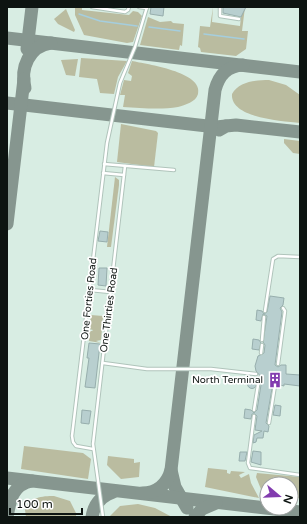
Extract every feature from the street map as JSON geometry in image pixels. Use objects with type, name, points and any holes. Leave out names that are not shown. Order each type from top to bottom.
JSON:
[{"type":"lane","points":[[92,7],[125,12],[129,7]]},
{"type":"lane","points":[[139,7],[147,8]]},
{"type":"lane","points":[[220,7],[220,16],[239,19]]},
{"type":"lane","name":"One Forties Road","points":[[93,448],[78,447],[74,444],[72,436],[105,153],[121,80],[137,42],[147,8]]},
{"type":"lane","points":[[104,164],[174,170]]},
{"type":"lane","name":"One Thirties Road","points":[[103,517],[93,448],[125,166]]},
{"type":"lane","points":[[103,173],[124,175]]},
{"type":"lane","points":[[265,311],[273,259],[278,256],[300,257]]},
{"type":"lane","points":[[90,290],[111,292]]},
{"type":"lane","points":[[278,364],[284,310]]},
{"type":"lane","points":[[262,340],[264,317]]},
{"type":"lane","points":[[261,353],[262,346]]},
{"type":"lane","points":[[103,363],[151,369],[214,369],[256,374]]},
{"type":"lane","points":[[269,423],[275,385]]},
{"type":"lane","points":[[254,410],[258,386]]},
{"type":"lane","points":[[254,416],[248,466],[252,470],[300,475]]},
{"type":"green space","points":[[75,7],[82,7],[82,10],[129,15],[133,11],[138,12],[142,16],[133,42],[127,43],[84,35],[75,15]]},
{"type":"green space","points":[[213,7],[212,22],[240,26],[242,7],[245,7],[242,31],[248,31],[246,49],[236,56],[201,52],[200,48],[198,47],[200,26],[210,27]]},
{"type":"green space","points":[[66,9],[75,30],[74,32],[58,24],[54,19]]},
{"type":"green space","points":[[148,17],[160,22],[171,21],[173,23],[184,24],[182,46],[180,45],[179,50],[140,45]]},
{"type":"green space","points":[[81,58],[127,61],[118,77],[114,94],[100,93],[97,79],[79,77]]},
{"type":"green space","points":[[78,59],[75,76],[66,75],[61,60]]},
{"type":"green space","points":[[132,61],[172,70],[183,75],[192,80],[197,86],[197,97],[187,104],[171,108],[123,107],[125,95],[120,95],[124,80],[131,81],[132,76],[128,73]]},
{"type":"green space","points":[[269,80],[286,85],[300,95],[300,123],[258,117],[239,108],[234,102],[232,94],[239,86],[253,81]]},
{"type":"green space","points":[[121,124],[156,131],[158,133],[154,167],[117,162]]},
{"type":"green space","points":[[284,139],[300,141],[300,154],[293,153],[284,143]]},
{"type":"green space","points":[[115,177],[119,180],[119,185],[111,247],[107,247]]},
{"type":"green space","points":[[91,315],[103,316],[101,340],[96,341],[101,343],[89,341],[89,331],[93,330],[89,329]]},
{"type":"green space","points":[[24,446],[83,453],[91,459],[88,479],[21,469]]},
{"type":"green space","points":[[108,456],[134,459],[134,463],[140,462],[139,477],[121,479],[107,465]]},
{"type":"green space","points":[[208,468],[227,470],[227,473],[230,474],[231,471],[245,472],[239,475],[241,478],[249,474],[251,483],[259,498],[205,487]]},
{"type":"green space","points":[[257,473],[289,476],[259,476],[259,484],[256,477]]},
{"type":"green space","points":[[299,477],[300,477],[299,498]]},
{"type":"green space","points":[[54,496],[70,501],[76,513],[76,517],[26,517],[25,510],[30,502],[36,498]]},
{"type":"green space","points":[[138,504],[155,508],[172,517],[109,517],[120,506]]},
{"type":"building","points":[[151,7],[164,7],[163,16],[150,14]]},
{"type":"building","points":[[223,7],[246,7],[241,17],[223,13]]},
{"type":"building","points":[[100,231],[108,232],[107,242],[98,241]]},
{"type":"building","points":[[99,268],[107,268],[106,286],[98,285]]},
{"type":"building","name":"North Terminal","points":[[270,296],[284,298],[283,305],[280,308],[282,312],[275,365],[278,367],[281,365],[286,365],[286,374],[300,375],[300,386],[284,384],[284,386],[273,383],[266,423],[269,426],[268,432],[264,431],[263,438],[257,438],[256,442],[253,443],[254,435],[262,431],[255,430],[257,416],[255,414],[252,414],[251,419],[244,418],[245,409],[251,410],[254,413],[257,410],[261,385],[259,382],[262,378],[256,371],[255,366],[258,356],[264,353],[265,345],[263,342],[267,316],[263,314],[261,321],[256,320],[257,310],[262,311],[264,314],[267,312]]},
{"type":"building","points":[[253,339],[259,340],[261,343],[259,350],[252,349]]},
{"type":"building","points":[[89,343],[100,344],[95,388],[85,387],[89,358],[87,358]]},
{"type":"building","points":[[252,379],[257,384],[252,389],[247,384]]},
{"type":"building","points":[[275,405],[281,406],[280,416],[273,415]]},
{"type":"building","points":[[82,410],[91,411],[89,424],[81,423]]},
{"type":"building","points":[[253,451],[261,452],[261,465],[251,462]]},
{"type":"building","points":[[240,452],[247,452],[245,461],[239,461]]},
{"type":"waterway","points":[[79,14],[100,21],[137,26]]},
{"type":"waterway","points":[[149,27],[180,31]]},
{"type":"waterway","points":[[204,34],[244,39]]},
{"type":"taxiway","points":[[27,49],[32,7]]},
{"type":"taxiway","points":[[7,38],[300,72]]},
{"type":"taxiway","points":[[25,88],[24,73],[28,59],[37,48],[51,43]]},
{"type":"taxiway","points":[[142,493],[148,493],[161,487],[167,480],[171,470],[215,90],[224,72],[232,67],[243,65]]},
{"type":"taxiway","points":[[7,224],[24,79]]},
{"type":"taxiway","points":[[7,103],[216,127],[226,126]]},
{"type":"taxiway","points":[[219,130],[226,126],[236,125],[300,132]]},
{"type":"taxiway","points":[[171,470],[175,487],[187,508]]},
{"type":"taxiway","points":[[7,478],[300,512]]},
{"type":"taxiway","points":[[7,517],[13,494],[20,486],[32,481]]},
{"type":"taxiway","points":[[92,517],[94,509],[99,502],[105,496],[113,492]]},
{"type":"taxiway","points":[[195,517],[202,509],[216,503]]},
{"type":"place","name":"North Terminal","points":[[275,380]]}]
